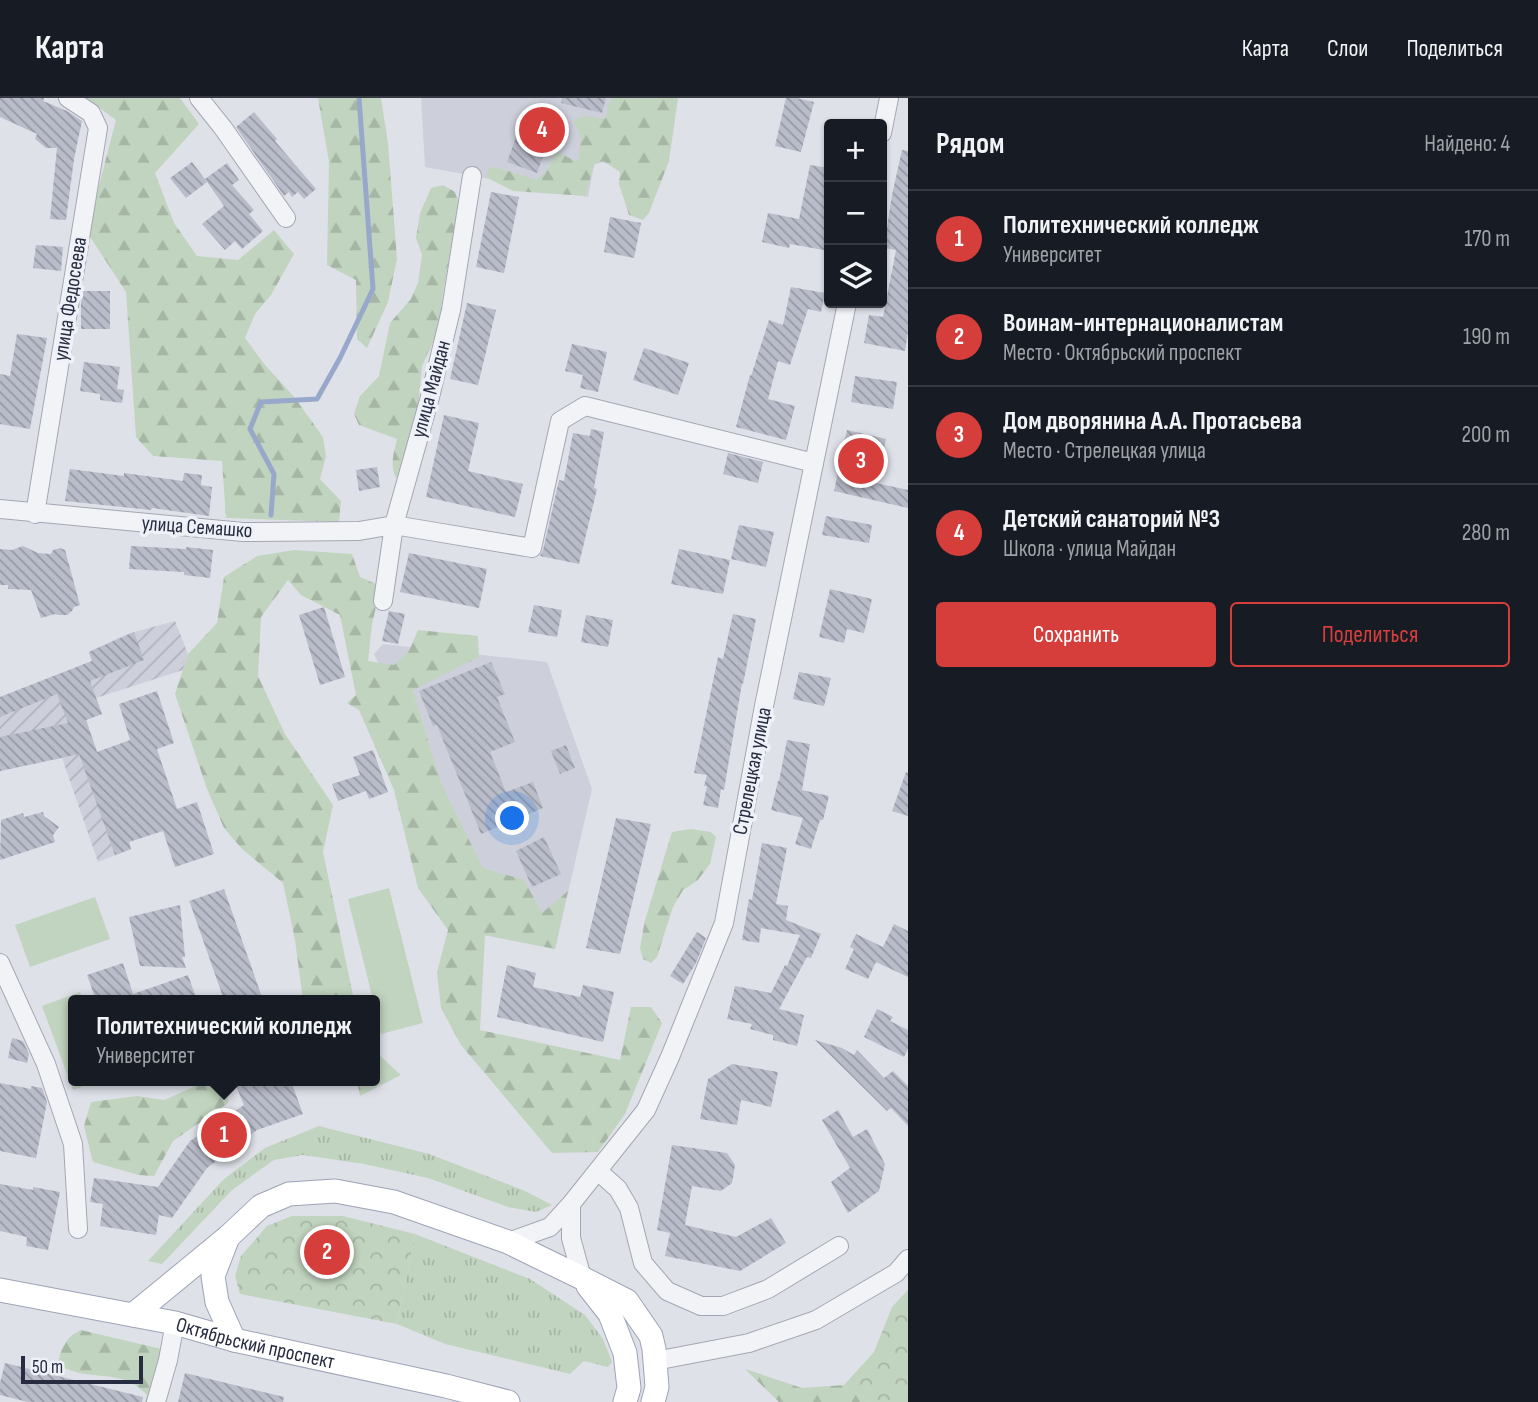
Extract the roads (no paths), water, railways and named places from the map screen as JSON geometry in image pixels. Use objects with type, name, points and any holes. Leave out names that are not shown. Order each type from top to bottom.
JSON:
[{"type":"main road","points":[[133,1315],[228,1237],[261,1206],[289,1194],[335,1191],[394,1202],[508,1242],[627,1301],[651,1336],[657,1387],[653,1402]]},
{"type":"main road","points":[[228,1237],[214,1276],[217,1302],[234,1340]]},
{"type":"main road","points":[[582,1278],[610,1314],[625,1353],[629,1388],[625,1402]]},
{"type":"main road","name":"Октябрьский проспект","points":[[0,1290],[175,1323],[234,1340],[508,1402]]},
{"type":"main road","points":[[446,1386],[468,1402]]},
{"type":"street","name":"улица Федосеева","points":[[35,514],[99,128],[91,113],[68,98]]},
{"type":"street","points":[[198,98],[223,128],[286,218]]},
{"type":"street","points":[[885,119],[889,98]]},
{"type":"street","name":"улица Майдан","points":[[383,601],[394,525],[451,310],[472,176]]},
{"type":"street","name":"Стрелецкая улица","points":[[508,1242],[550,1227],[646,1110],[670,1058],[724,923],[764,706],[846,308]]},
{"type":"street","name":"улица Семашко","points":[[0,509],[243,533],[359,531],[394,525],[532,548],[560,421],[585,406],[814,463]]},
{"type":"street","points":[[0,963],[46,1064],[73,1144],[78,1229]]},
{"type":"street","points":[[598,1171],[618,1189],[629,1208],[643,1263],[667,1291],[701,1306],[723,1306],[768,1289],[839,1246]]},
{"type":"street","points":[[571,1204],[571,1238],[582,1278]]},
{"type":"street","points":[[655,1361],[749,1343],[816,1320],[896,1273],[908,1259]]},
{"type":"street","points":[[156,1402],[175,1323]]},
{"type":"waterway","points":[[271,515],[274,474],[250,429],[261,402],[317,399],[373,289],[359,98]]},
{"type":"place","name":"Детский санаторий №3","points":[[542,130]]},
{"type":"place","name":"Дом дворянина А.А. Протасьева","points":[[861,461]]},
{"type":"place","name":"Политехнический колледж","points":[[224,1135]]},
{"type":"place","name":"Воинам-интернационалистам","points":[[327,1252]]}]
